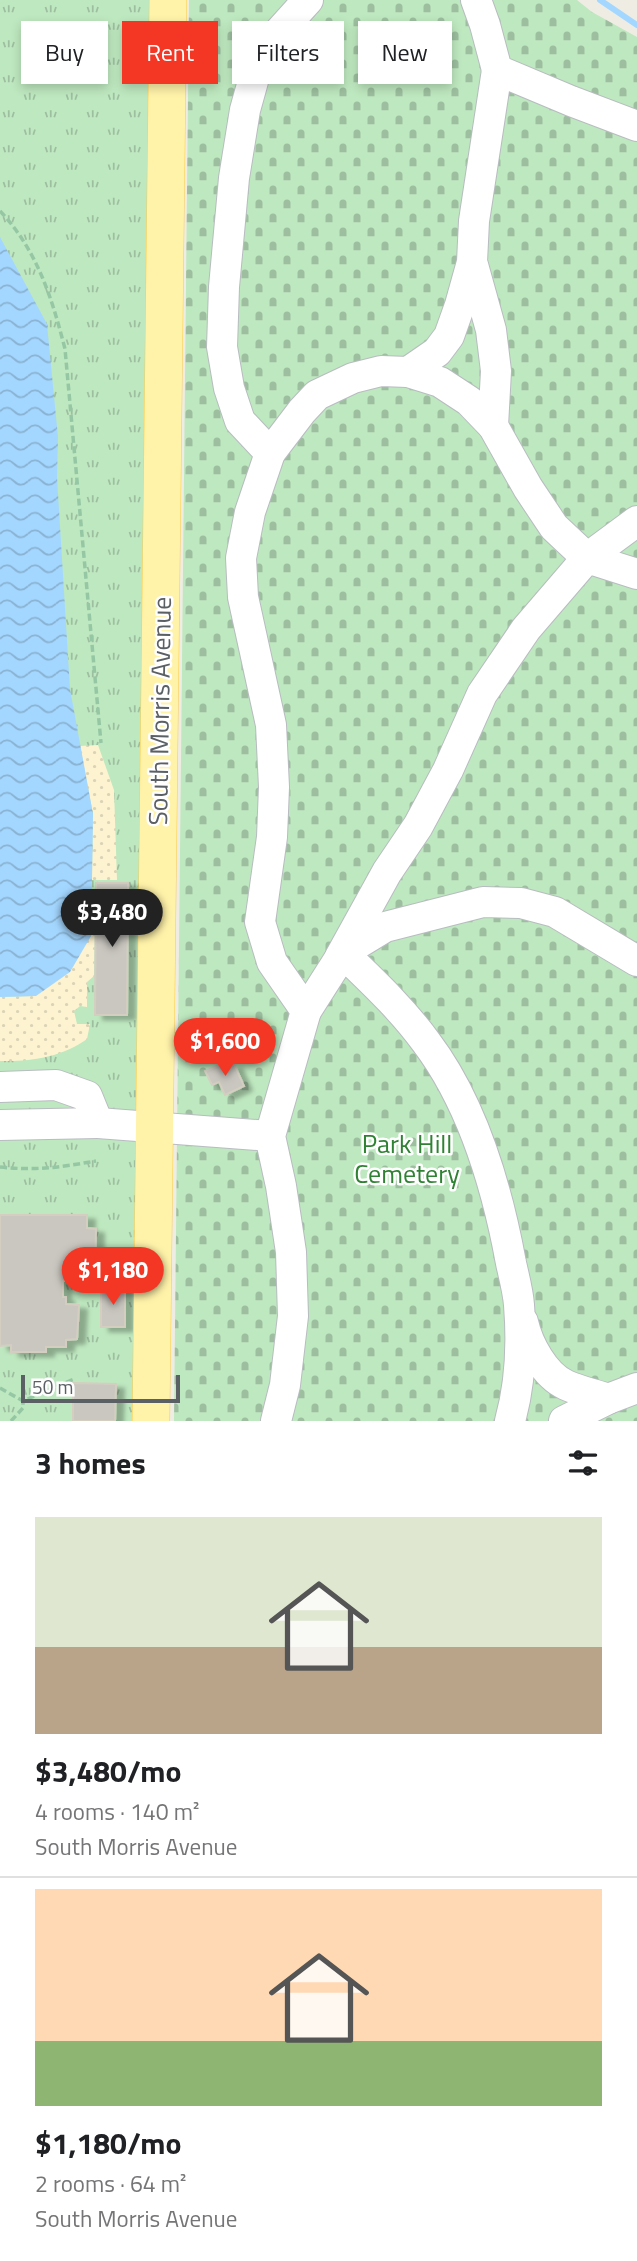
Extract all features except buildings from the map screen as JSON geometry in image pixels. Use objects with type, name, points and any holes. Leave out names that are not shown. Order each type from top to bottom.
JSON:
[{"type":"main road","name":"South Morris Avenue","points":[[151,1421],[168,0]]},
{"type":"lane","points":[[271,453],[240,421],[229,388],[222,347],[224,287],[234,178],[245,110],[255,74],[280,31],[308,0]]},
{"type":"lane","points":[[408,372],[437,352],[449,336],[472,262],[474,221],[497,70],[476,0]]},
{"type":"lane","points":[[497,70],[570,101],[637,125]]},
{"type":"lane","points":[[472,262],[491,330],[496,372],[493,426]]},
{"type":"lane","points":[[306,1011],[272,962],[260,922],[272,837],[272,737],[243,597],[241,558],[250,512],[271,453],[302,411],[317,395],[353,378],[381,371],[408,372],[440,382],[470,401],[493,426],[514,465],[554,527],[587,558],[637,574]]},
{"type":"lane","points":[[276,1421],[285,1385],[293,1316],[291,1252],[270,1136],[306,1011],[387,872],[418,826],[448,770],[482,694],[526,629],[587,558],[637,521]]},
{"type":"lane","points":[[341,955],[385,927],[483,902],[496,902],[521,903],[555,912],[637,961]]},
{"type":"lane","points":[[341,955],[386,994],[427,1043],[462,1102],[488,1170],[508,1242],[526,1334],[543,1366],[563,1384],[608,1399]]},
{"type":"lane","points":[[0,1087],[55,1085],[87,1096],[98,1123]]},
{"type":"lane","points":[[0,1125],[155,1125],[270,1136]]},
{"type":"lane","points":[[510,1421],[519,1368],[519,1305]]},
{"type":"lane","points":[[564,1421],[637,1388]]},
{"type":"path","points":[[0,211],[35,258],[52,301],[65,349],[101,743]]},
{"type":"path","points":[[0,1167],[52,1169],[96,1161]]},
{"type":"path","points":[[23,1401],[74,1379]]},
{"type":"path","points":[[0,1388],[23,1401]]},
{"type":"path","points":[[11,1421],[23,1408],[23,1401]]},
{"type":"green space","points":[[0,0],[150,0],[150,21],[122,21],[122,84],[149,84],[133,1421],[0,1421]]},
{"type":"green space","name":"Park Hill Cemetery","points":[[189,0],[577,0],[592,12],[637,37],[637,1421],[174,1421],[188,84],[218,84],[218,21],[189,21]]},
{"type":"sand","points":[[98,745],[114,790],[117,880],[92,880],[93,814],[80,746]]},
{"type":"sand","points":[[95,923],[94,976],[87,982],[87,1007],[80,1006],[74,1011],[77,1024],[90,1024],[87,1039],[67,1050],[45,1057],[0,1061],[0,997],[35,996],[91,936]]},
{"type":"water","points":[[0,237],[47,324],[58,437],[57,477],[70,689],[93,814],[91,936],[70,972],[36,996],[0,997]]},
{"type":"waterway","points":[[600,0],[637,25]]}]
